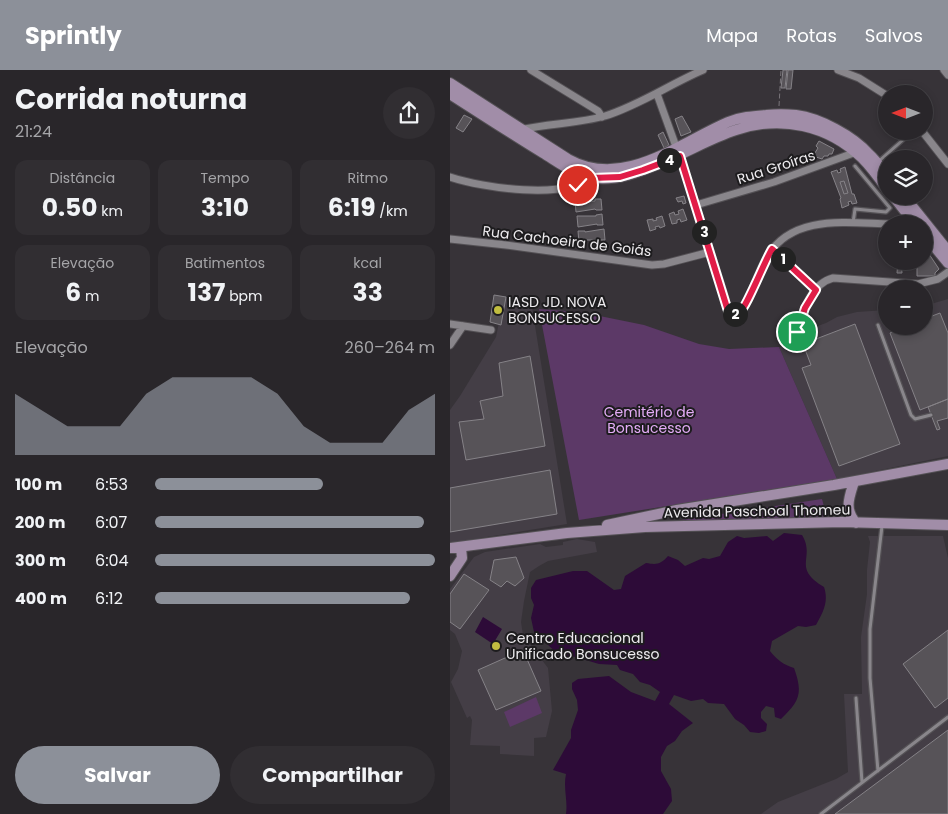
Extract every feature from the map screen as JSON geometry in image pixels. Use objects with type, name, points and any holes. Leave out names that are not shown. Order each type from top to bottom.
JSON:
[{"type":"main road","points":[[450,84],[518,133]]},
{"type":"main road","points":[[450,94],[583,170],[592,178],[620,177],[643,170],[733,120],[778,114],[806,117],[835,129],[877,163]]},
{"type":"main road","points":[[583,170],[617,169],[634,166],[734,130],[760,124],[776,123],[797,124],[826,133],[860,151],[863,159],[878,178]]},
{"type":"main road","points":[[900,205],[908,215]]},
{"type":"main road","points":[[911,205],[948,251]]},
{"type":"main road","points":[[933,245],[948,263]]},
{"type":"main road","points":[[625,528],[689,512],[697,508],[948,464]]},
{"type":"main road","points":[[854,482],[848,506],[850,516],[856,523]]},
{"type":"main road","name":"Avenida Paschoal Thomeu","points":[[567,533],[677,510],[697,508]]},
{"type":"main road","name":"Avenida Paschoal Thomeu","points":[[450,548],[567,533],[625,528],[856,523],[948,525]]},
{"type":"main road","points":[[450,576],[462,558],[461,548]]},
{"type":"main road","name":"Avenida Paschoal Thomeu","points":[[450,554],[461,548]]},
{"type":"street","points":[[531,70],[591,107],[602,116]]},
{"type":"street","points":[[518,133],[602,116],[656,94],[703,70]]},
{"type":"street","points":[[838,70],[859,78],[878,90]]},
{"type":"street","points":[[944,70],[948,75]]},
{"type":"street","points":[[656,94],[678,151],[730,313],[737,314],[743,309],[760,270],[772,249],[790,233],[807,226],[825,223],[878,224]]},
{"type":"street","points":[[929,140],[948,164]]},
{"type":"street","name":"Rua Groíras","points":[[696,206],[774,182],[860,151]]},
{"type":"street","points":[[450,177],[500,188],[538,190],[578,185],[592,178],[601,169]]},
{"type":"street","points":[[560,188],[572,182],[583,170]]},
{"type":"street","name":"Rua Cachoeira de Goiás","points":[[450,239],[516,246],[652,266],[710,252]]},
{"type":"street","points":[[797,332],[805,308],[816,290],[826,280],[833,278],[918,284],[938,280],[948,272]]},
{"type":"street","points":[[450,324],[491,330]]},
{"type":"street","points":[[450,345],[463,326]]},
{"type":"lane","points":[[877,163],[903,140]]},
{"type":"lane","points":[[853,223],[855,209],[886,212],[890,208],[855,166]]},
{"type":"lane","points":[[882,335],[911,415],[920,419],[931,415]]},
{"type":"lane","points":[[878,771],[870,678],[870,629],[882,523]]},
{"type":"lane","points":[[856,698],[862,782]]},
{"type":"lane","points":[[821,814],[948,717]]},
{"type":"path","points":[[778,114],[781,70]]},
{"type":"path","points":[[772,249],[816,290]]},
{"type":"shaded area","points":[[504,298],[531,301],[567,524],[450,543],[450,410],[496,337]]},
{"type":"shaded area","points":[[948,299],[948,456],[837,479],[779,347],[799,344],[804,331],[837,317],[857,312],[878,311],[878,335],[933,335],[933,303]]},
{"type":"shaded area","points":[[784,533],[802,535],[807,550],[806,568],[814,580],[824,587],[826,597],[823,611],[816,625],[798,626],[772,641],[770,651],[781,662],[794,668],[799,690],[796,702],[781,719],[775,717],[774,708],[766,706],[761,712],[761,718],[767,724],[766,731],[759,733],[750,732],[735,719],[724,704],[708,703],[703,699],[691,701],[674,695],[669,704],[693,723],[682,731],[675,741],[667,746],[661,757],[661,771],[671,789],[672,801],[663,814],[566,814],[566,774],[553,770],[571,738],[571,730],[578,710],[572,683],[578,679],[609,676],[631,692],[655,701],[660,692],[650,685],[640,682],[633,674],[620,670],[617,665],[599,664],[572,656],[560,656],[534,632],[531,618],[534,605],[531,598],[531,588],[536,580],[573,571],[587,571],[614,590],[621,589],[625,576],[646,563],[658,563],[668,556],[678,560],[685,566],[703,558],[709,559],[720,556],[728,542],[737,536],[744,538],[767,536],[773,541]]},
{"type":"shaded area","points":[[868,536],[943,536],[948,558],[948,814],[761,814],[778,802],[836,779],[848,772],[844,694],[862,694],[861,637],[867,594],[870,542]]},
{"type":"shaded area","name":"Centro Educacional Unificado Bonsucesso","points":[[577,539],[595,542],[597,552],[548,561],[530,572],[524,601],[521,622],[523,635],[548,668],[552,711],[546,737],[534,738],[534,756],[500,754],[500,746],[470,745],[472,720],[470,716],[467,718],[451,682],[458,669],[462,651],[455,634],[450,630],[450,589],[474,557],[485,552],[540,544],[546,547],[563,545],[563,542]]},
{"type":"shaded area","points":[[483,617],[502,629],[493,644],[475,632]]},
{"type":"green space","name":"Cemitério de Bonsucesso","points":[[539,309],[580,312],[644,325],[699,344],[729,349],[779,347],[837,479],[579,520]]},
{"type":"green space","points":[[822,499],[827,518],[688,524],[681,520]]},
{"type":"green space","points":[[536,697],[542,713],[510,727],[504,712]]},
{"type":"building","points":[[783,70],[787,70],[785,88],[781,88]]},
{"type":"building","points":[[788,70],[793,70],[791,89],[786,89]]},
{"type":"building","points":[[464,115],[472,119],[463,132],[456,128]]},
{"type":"building","points":[[682,116],[691,132],[681,136],[675,119]]},
{"type":"building","points":[[663,132],[669,145],[664,148],[658,135]]},
{"type":"building","points":[[819,141],[834,149],[832,154],[824,156],[822,159],[813,156],[818,148],[816,146]]},
{"type":"building","points":[[845,167],[852,194],[854,194],[857,203],[852,204],[851,201],[848,202],[849,205],[842,208],[841,198],[831,172],[837,170],[838,173],[841,172],[840,169]]},
{"type":"building","points":[[844,181],[848,193],[844,194],[840,182]]},
{"type":"building","points":[[684,196],[686,203],[678,202],[676,198]]},
{"type":"building","points":[[595,199],[601,199],[602,210],[595,209],[576,212],[575,201],[595,201]]},
{"type":"building","points":[[683,209],[687,220],[681,222],[680,219],[677,220],[677,223],[672,224],[669,214],[674,212],[675,215],[679,214],[678,211]]},
{"type":"building","points":[[602,214],[603,225],[578,227],[577,216],[596,216]]},
{"type":"building","points":[[662,216],[665,226],[655,227],[656,229],[650,231],[647,220],[657,220],[656,218]]},
{"type":"building","points":[[604,229],[605,240],[585,240],[586,242],[579,242],[578,231],[585,232]]},
{"type":"building","points":[[933,260],[939,269],[935,276],[917,276],[917,270],[933,270]]},
{"type":"building","name":"IASD JD. NOVA BONSUCESSO","points":[[494,295],[506,297],[501,325],[490,322]]},
{"type":"building","points":[[940,313],[948,333],[948,399],[920,410],[891,335],[933,335],[933,316]]},
{"type":"building","points":[[855,324],[900,444],[839,466],[802,368],[811,365],[803,344]]},
{"type":"building","points":[[530,356],[545,446],[466,460],[459,422],[484,419],[480,401],[503,396],[499,363]]},
{"type":"building","points":[[948,399],[948,418],[937,421],[940,429],[937,430],[928,407]]},
{"type":"building","points":[[550,470],[557,514],[450,532],[450,488]]},
{"type":"building","points":[[516,557],[524,578],[515,586],[507,581],[501,587],[490,580],[494,560]]},
{"type":"building","points":[[464,574],[489,590],[460,629],[450,622],[450,594]]},
{"type":"building","points":[[948,630],[948,698],[935,708],[903,664]]},
{"type":"building","points":[[523,650],[541,691],[496,710],[478,670]]},
{"type":"building","points":[[948,730],[948,814],[835,814]]},
{"type":"place","name":"IASD JD. NOVA BONSUCESSO","points":[[498,310]]},
{"type":"place","name":"Centro Educacional Unificado Bonsucesso","points":[[496,646]]},
{"type":"route","points":[[578,185],[592,178],[620,177],[680,156],[728,311],[737,314],[743,309],[760,270],[772,249],[816,290],[805,308],[797,332]]}]
